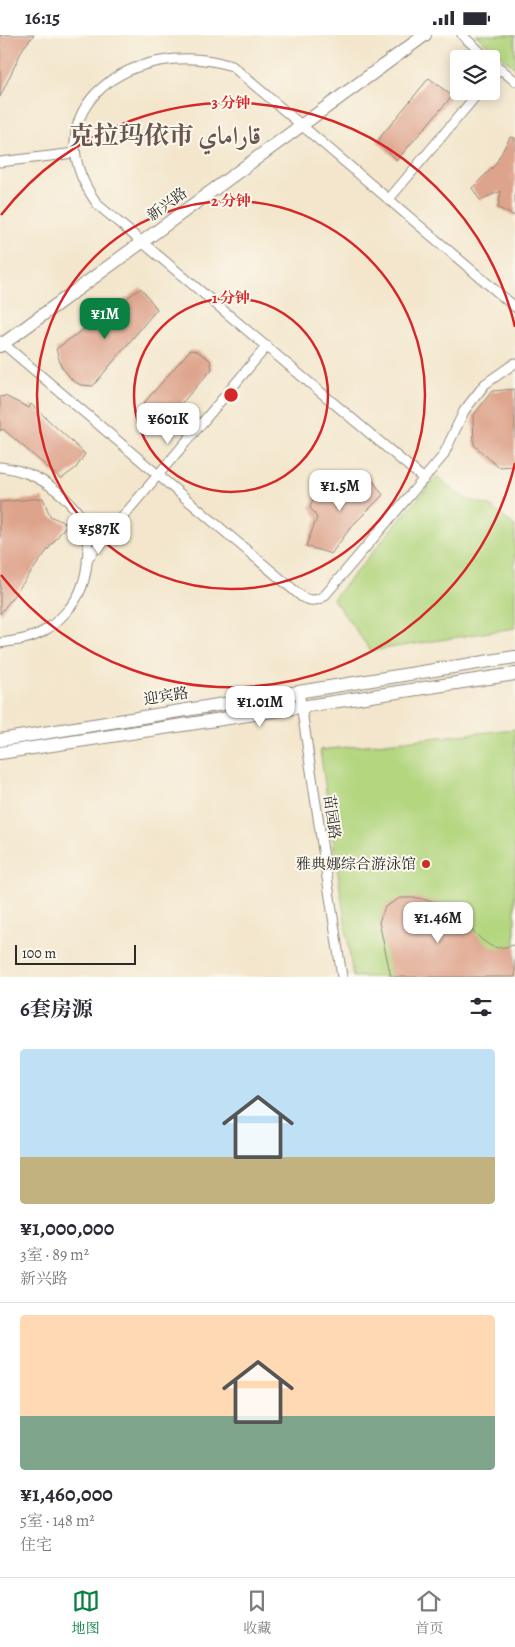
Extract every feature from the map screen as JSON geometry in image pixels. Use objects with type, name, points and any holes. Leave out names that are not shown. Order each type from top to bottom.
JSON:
[{"type":"main road","name":"新兴路","points":[[1,343],[425,35]]},
{"type":"main road","name":"迎宾路","points":[[0,740],[515,657]]},
{"type":"main road","points":[[0,753],[515,674]]},
{"type":"street","points":[[462,35],[478,50]]},
{"type":"street","points":[[206,51],[232,66],[515,307]]},
{"type":"street","points":[[500,69],[515,81]]},
{"type":"street","points":[[97,79],[81,105],[75,135],[76,153],[82,179],[89,193],[109,215],[424,479]]},
{"type":"street","points":[[389,199],[472,100]]},
{"type":"street","points":[[0,162],[76,153]]},
{"type":"street","points":[[1,343],[302,597],[312,600],[326,594],[443,456],[464,411],[485,384],[515,363]]},
{"type":"street","points":[[87,559],[267,346]]},
{"type":"street","points":[[0,467],[14,469],[42,479],[74,507],[85,528],[87,542],[87,559],[81,590],[59,619],[43,632],[22,640],[0,643]]},
{"type":"street","name":"苗园路","points":[[299,691],[342,977]]},
{"type":"green space","points":[[476,35],[515,35],[515,68],[500,55],[500,50],[494,50]]},
{"type":"green space","points":[[437,476],[456,493],[467,499],[490,506],[515,526],[515,628],[371,651],[333,599]]},
{"type":"green space","name":"雅典娜综合游泳馆","points":[[515,729],[515,977],[353,977],[320,750]]},
{"type":"building","points":[[0,35],[34,35],[23,48],[0,97]]},
{"type":"building","points":[[429,78],[450,94],[450,98],[397,160],[377,141]]},
{"type":"building","points":[[510,137],[515,138],[515,216],[498,208],[501,191],[480,200],[472,188],[495,165]]},
{"type":"building","points":[[141,288],[157,309],[93,386],[81,385],[73,381],[61,366],[56,349]]},
{"type":"building","points":[[190,350],[197,351],[210,360],[212,369],[165,422],[156,422],[145,413],[143,404]]},
{"type":"building","points":[[515,389],[515,466],[498,467],[474,445],[473,416],[492,391]]},
{"type":"building","points":[[5,396],[29,408],[31,404],[85,454],[76,468],[61,479],[3,429],[0,431],[0,397]]},
{"type":"building","points":[[368,474],[383,495],[351,527],[331,554],[306,546],[317,518],[310,507],[319,488],[337,485],[344,491]]},
{"type":"building","points":[[43,498],[50,516],[67,524],[0,614],[0,502]]},
{"type":"building","points":[[400,898],[418,898],[439,903],[456,914],[482,940],[491,946],[498,948],[515,945],[515,977],[391,977],[379,922],[385,907]]},
{"type":"place","name":"雅典娜综合游泳馆","points":[[426,864]]},
{"type":"district","name":"克拉玛依市 قاراماي","points":[[165,136]]}]
